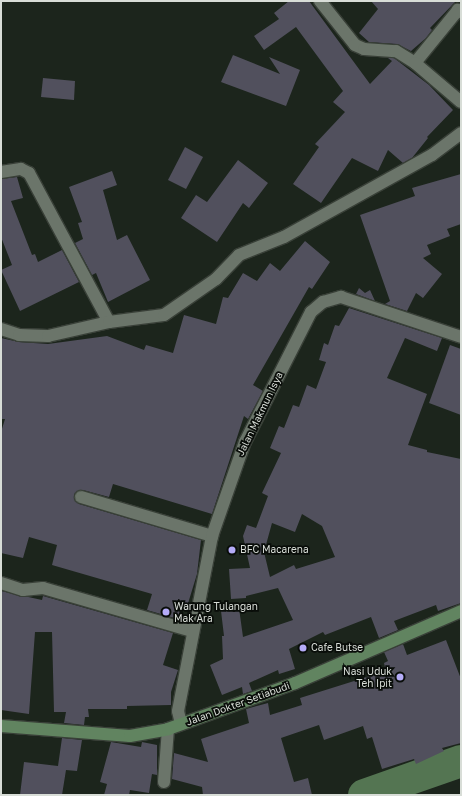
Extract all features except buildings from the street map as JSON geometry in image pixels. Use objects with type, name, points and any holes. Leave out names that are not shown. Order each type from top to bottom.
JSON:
[{"type":"street","points":[[320,1],[355,45],[364,49],[396,51],[415,63],[461,102]]},
{"type":"street","points":[[415,63],[460,10]]},
{"type":"street","points":[[1,329],[19,335],[48,336],[109,322],[164,315],[216,279],[239,255],[284,237],[432,155],[458,138]]},
{"type":"street","points":[[1,172],[21,169],[29,173],[109,322]]},
{"type":"street","name":"Jalan Makmun Isya","points":[[181,724],[178,711],[192,630],[212,536],[245,442],[311,312],[323,302],[341,297],[461,337]]},
{"type":"street","points":[[81,497],[212,536]]},
{"type":"street","points":[[1,583],[23,590],[43,588],[192,630]]},
{"type":"street","name":"Jalan Dokter Setiabudi","points":[[1,726],[130,736],[168,728],[295,683],[461,611]]},
{"type":"street","points":[[164,782],[168,728]]},
{"type":"waterway","points":[[364,795],[461,761]]},
{"type":"place","name":"BFC Macarena","points":[[232,550]]},
{"type":"place","name":"Warung Tulangan Mak Ara","points":[[166,612]]},
{"type":"place","name":"Cafe Butse","points":[[303,648]]},
{"type":"place","name":"Nasi Uduk Teh Ipit","points":[[400,677]]}]
